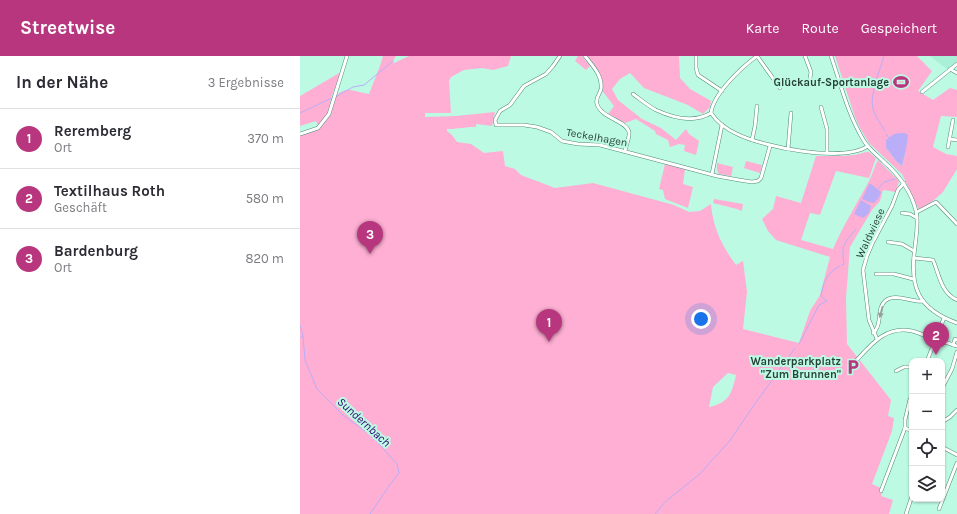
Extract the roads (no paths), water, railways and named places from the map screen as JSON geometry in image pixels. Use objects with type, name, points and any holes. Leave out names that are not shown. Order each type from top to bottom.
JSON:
[{"type":"street","points":[[300,134],[318,128],[329,114],[347,56]]},
{"type":"street","name":"Teckelhagen","points":[[560,56],[546,74],[524,86],[510,105],[500,111],[495,120],[496,125],[524,124],[551,132],[562,141],[578,144],[593,144],[712,174],[752,182],[761,178],[770,146]]},
{"type":"street","points":[[584,56],[593,66],[600,78],[601,89],[596,100],[598,107],[606,116],[627,128],[629,133],[625,151]]},
{"type":"street","points":[[696,56],[696,68],[698,75],[722,91]]},
{"type":"street","points":[[633,94],[656,110],[677,118],[692,119],[704,117],[711,112],[714,103],[738,71],[757,56],[780,88]]},
{"type":"street","points":[[805,56],[810,72],[810,78]]},
{"type":"street","points":[[831,56],[852,118],[868,146],[903,181],[917,212],[913,279],[923,301],[933,312],[957,323]]},
{"type":"street","points":[[922,92],[957,64]]},
{"type":"street","points":[[950,69],[957,73]]},
{"type":"street","points":[[752,140],[756,126],[757,106]]},
{"type":"street","points":[[821,107],[827,129],[827,153]]},
{"type":"street","points":[[711,112],[722,125],[736,134],[770,146],[827,153],[862,150],[868,146]]},
{"type":"street","points":[[788,149],[791,113]]},
{"type":"street","points":[[948,147],[953,120]]},
{"type":"street","points":[[712,174],[722,125]]},
{"type":"street","points":[[952,131],[957,132]]},
{"type":"street","points":[[950,139],[957,140]]},
{"type":"street","name":"Waldwiese","points":[[877,339],[873,333],[868,315],[863,270],[873,242],[903,181]]},
{"type":"street","points":[[917,212],[936,202],[957,224]]},
{"type":"street","points":[[902,213],[910,214],[917,218]]},
{"type":"street","points":[[888,242],[902,244],[914,251]]},
{"type":"street","points":[[914,258],[933,260],[942,284],[947,292],[957,300]]},
{"type":"street","points":[[876,274],[894,274],[913,279]]},
{"type":"street","points":[[873,333],[878,328],[885,300],[902,297],[918,302],[923,301]]},
{"type":"street","points":[[928,358],[944,318]]},
{"type":"street","points":[[854,362],[877,339],[893,331],[912,331],[957,346]]},
{"type":"street","points":[[953,345],[954,339],[957,340]]},
{"type":"street","points":[[945,382],[952,369],[957,352]]},
{"type":"street","points":[[896,371],[904,367],[909,367]]},
{"type":"street","points":[[952,369],[957,371]]},
{"type":"street","points":[[881,491],[905,428],[905,420],[909,403]]},
{"type":"street","points":[[945,420],[957,410]]},
{"type":"street","points":[[905,428],[910,430]]},
{"type":"street","points":[[945,449],[957,455]]},
{"type":"street","points":[[939,509],[957,463]]},
{"type":"street","points":[[906,514],[910,502]]},
{"type":"waterway","points":[[884,56],[872,97],[872,104],[875,115],[885,131]]},
{"type":"waterway","points":[[335,97],[353,87],[364,85],[393,61]]},
{"type":"waterway","points":[[300,113],[332,98]]},
{"type":"waterway","points":[[886,134],[889,138]]},
{"type":"waterway","points":[[878,189],[884,182],[895,179]]},
{"type":"waterway","points":[[842,265],[844,264],[844,245],[856,229]]},
{"type":"waterway","points":[[799,344],[819,305],[827,301],[821,296],[826,278],[832,271],[840,266]]},
{"type":"waterway","name":"Sundernbach","points":[[300,325],[303,336],[300,338]]},
{"type":"waterway","name":"Sundernbach","points":[[303,336],[305,360],[317,389],[343,415],[370,435],[397,464],[399,473],[370,514]]},
{"type":"waterway","points":[[655,514],[665,502],[701,473],[729,442],[795,348]]},
{"type":"place","name":"Glückauf-Sportanlage","points":[[901,82]]},
{"type":"place","name":"Bardenburg","points":[[370,254]]},
{"type":"place","name":"Reremberg","points":[[549,342]]},
{"type":"place","name":"Textilhaus Roth","points":[[936,355]]},
{"type":"place","name":"Wanderparkplatz \"Zum Brunnen\"","points":[[853,367]]}]
